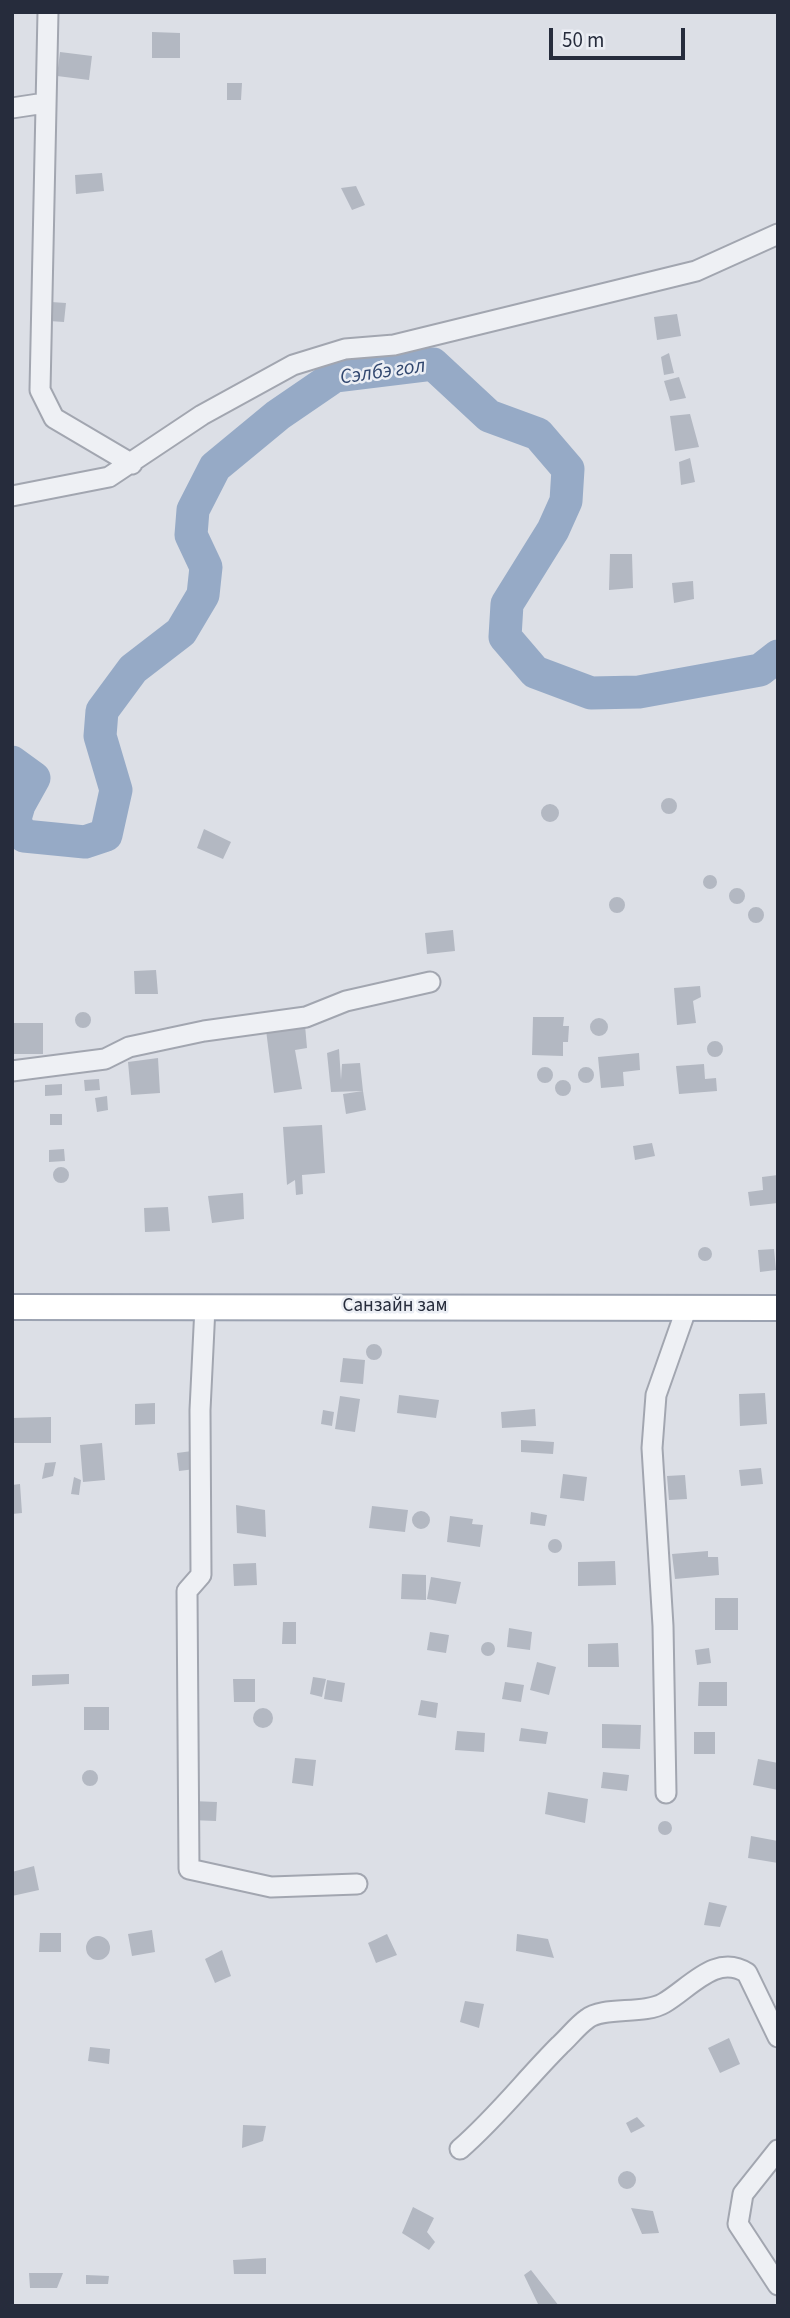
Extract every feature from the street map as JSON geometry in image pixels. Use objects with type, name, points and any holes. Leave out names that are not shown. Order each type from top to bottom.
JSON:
[{"type":"main road","name":"Санзайн зам","points":[[12,1307],[778,1308]]},
{"type":"street","points":[[48,12],[40,390],[54,418],[132,464]]},
{"type":"street","points":[[12,108],[45,103]]},
{"type":"street","points":[[12,496],[109,477],[202,415],[293,365],[345,349],[394,345],[696,271],[778,234]]},
{"type":"street","points":[[12,1071],[104,1059],[129,1047],[204,1031],[306,1017],[346,1001],[430,982]]},
{"type":"street","points":[[205,1307],[201,1410],[201,1575],[187,1591],[189,1869],[271,1887],[357,1885]]},
{"type":"street","points":[[666,1793],[663,1626],[652,1448],[656,1395],[687,1307]]},
{"type":"street","points":[[460,2149],[490,2123],[534,2071],[589,2017],[658,2007],[682,1993],[707,1972],[723,1966],[738,1967],[747,1973],[778,2037]]},
{"type":"street","points":[[778,2150],[743,2194],[738,2224],[778,2285]]},
{"type":"building","points":[[152,32],[180,33],[180,58],[152,58]]},
{"type":"building","points":[[60,52],[92,56],[89,80],[57,76]]},
{"type":"building","points":[[227,83],[242,83],[241,100],[227,100]]},
{"type":"building","points":[[102,173],[104,191],[76,194],[75,175]]},
{"type":"building","points":[[356,186],[365,205],[352,210],[341,188]]},
{"type":"building","points":[[51,302],[66,303],[64,322],[49,321]]},
{"type":"building","points":[[677,314],[681,336],[657,340],[654,317]]},
{"type":"building","points":[[669,353],[674,373],[664,375],[661,357]]},
{"type":"building","points":[[679,377],[686,398],[670,401],[664,381]]},
{"type":"building","points":[[690,414],[699,447],[675,451],[670,416]]},
{"type":"building","points":[[690,458],[695,482],[681,485],[679,462]]},
{"type":"building","points":[[610,554],[632,554],[633,588],[609,590]]},
{"type":"building","points":[[693,581],[694,599],[674,603],[672,583]]},
{"type":"building","points":[[669,798],[677,806],[669,814],[661,806]]},
{"type":"building","points":[[550,804],[556,807],[559,813],[556,819],[550,822],[544,819],[541,813],[544,807]]},
{"type":"building","points":[[204,829],[231,842],[223,859],[197,848]]},
{"type":"building","points":[[707,875],[713,875],[717,882],[713,889],[707,889],[703,885],[703,879]]},
{"type":"building","points":[[737,888],[745,896],[737,904],[729,896]]},
{"type":"building","points":[[617,897],[625,905],[617,913],[609,905]]},
{"type":"building","points":[[756,907],[764,915],[756,923],[748,915]]},
{"type":"building","points":[[453,930],[455,951],[427,954],[425,933]]},
{"type":"building","points":[[156,970],[158,994],[135,994],[134,971]]},
{"type":"building","points":[[700,986],[701,997],[693,1001],[696,1023],[677,1025],[674,988]]},
{"type":"building","points":[[80,1012],[86,1012],[91,1020],[89,1026],[80,1028],[75,1023],[75,1017]]},
{"type":"building","points":[[533,1017],[564,1017],[563,1026],[569,1026],[568,1042],[563,1042],[563,1056],[532,1055]]},
{"type":"building","points":[[599,1018],[605,1021],[608,1027],[605,1033],[599,1036],[593,1033],[590,1027],[593,1021]]},
{"type":"building","points":[[12,1023],[43,1023],[43,1054],[12,1054]]},
{"type":"building","points":[[305,1025],[307,1048],[295,1050],[302,1089],[274,1093],[266,1030]]},
{"type":"building","points":[[715,1041],[723,1049],[715,1057],[707,1049]]},
{"type":"building","points":[[339,1049],[341,1080],[342,1064],[360,1063],[363,1091],[331,1092],[327,1053]]},
{"type":"building","points":[[639,1053],[640,1070],[623,1072],[624,1086],[601,1088],[598,1057]]},
{"type":"building","points":[[158,1058],[160,1093],[131,1095],[128,1062]]},
{"type":"building","points":[[704,1064],[705,1079],[716,1078],[717,1091],[679,1094],[676,1066]]},
{"type":"building","points":[[545,1067],[551,1069],[551,1081],[545,1083],[539,1081],[537,1075],[539,1069]]},
{"type":"building","points":[[586,1067],[594,1075],[586,1083],[578,1075]]},
{"type":"building","points":[[99,1079],[100,1090],[85,1091],[84,1080]]},
{"type":"building","points":[[563,1080],[571,1088],[563,1096],[555,1088]]},
{"type":"building","points":[[62,1084],[62,1095],[45,1096],[45,1085]]},
{"type":"building","points":[[363,1091],[366,1110],[346,1114],[343,1094]]},
{"type":"building","points":[[107,1096],[108,1110],[97,1112],[95,1098]]},
{"type":"building","points":[[50,1114],[62,1114],[62,1125],[50,1125]]},
{"type":"building","points":[[322,1125],[325,1173],[302,1175],[303,1194],[296,1195],[295,1180],[287,1185],[283,1127]]},
{"type":"building","points":[[652,1143],[655,1156],[635,1160],[633,1146]]},
{"type":"building","points":[[64,1149],[65,1161],[49,1162],[49,1150]]},
{"type":"building","points":[[61,1167],[69,1175],[61,1183],[53,1175]]},
{"type":"building","points":[[778,1175],[778,1203],[750,1206],[748,1192],[763,1190],[762,1177]]},
{"type":"building","points":[[243,1193],[244,1219],[212,1223],[208,1196]]},
{"type":"building","points":[[168,1207],[170,1231],[145,1232],[144,1208]]},
{"type":"building","points":[[702,1247],[708,1247],[712,1254],[708,1261],[702,1261],[698,1257],[698,1251]]},
{"type":"building","points":[[774,1249],[776,1270],[760,1272],[758,1250]]},
{"type":"building","points":[[371,1344],[377,1344],[382,1352],[380,1358],[371,1360],[366,1355],[366,1349]]},
{"type":"building","points":[[343,1358],[365,1360],[363,1384],[340,1382]]},
{"type":"building","points":[[765,1393],[767,1424],[740,1426],[739,1394]]},
{"type":"building","points":[[399,1395],[439,1400],[436,1418],[397,1413]]},
{"type":"building","points":[[340,1396],[360,1399],[355,1432],[335,1429]]},
{"type":"building","points":[[155,1403],[155,1424],[135,1425],[135,1404]]},
{"type":"building","points":[[535,1409],[536,1426],[502,1428],[501,1412]]},
{"type":"building","points":[[323,1410],[334,1412],[332,1426],[321,1424]]},
{"type":"building","points":[[51,1417],[51,1443],[12,1443],[12,1418]]},
{"type":"building","points":[[521,1440],[554,1442],[553,1454],[521,1452]]},
{"type":"building","points":[[102,1443],[105,1480],[83,1482],[80,1445]]},
{"type":"building","points":[[192,1451],[195,1469],[179,1471],[177,1453]]},
{"type":"building","points":[[56,1462],[53,1476],[42,1479],[45,1463]]},
{"type":"building","points":[[761,1468],[763,1484],[741,1486],[739,1470]]},
{"type":"building","points":[[563,1474],[587,1477],[584,1501],[560,1498]]},
{"type":"building","points":[[685,1475],[687,1499],[669,1500],[667,1476]]},
{"type":"building","points":[[74,1477],[81,1480],[79,1495],[71,1494]]},
{"type":"building","points":[[20,1484],[22,1513],[12,1514],[12,1485]]},
{"type":"building","points":[[236,1505],[265,1510],[266,1537],[237,1533]]},
{"type":"building","points":[[372,1506],[408,1510],[405,1532],[369,1528]]},
{"type":"building","points":[[421,1511],[427,1514],[430,1520],[427,1526],[421,1529],[415,1526],[412,1520],[415,1514]]},
{"type":"building","points":[[531,1512],[547,1515],[545,1526],[530,1524]]},
{"type":"building","points":[[450,1516],[473,1519],[472,1524],[483,1525],[480,1547],[447,1542]]},
{"type":"building","points":[[552,1539],[558,1539],[562,1546],[558,1553],[552,1553],[548,1549],[548,1543]]},
{"type":"building","points":[[708,1551],[708,1557],[718,1557],[719,1575],[675,1579],[672,1554]]},
{"type":"building","points":[[615,1561],[616,1585],[578,1586],[578,1562]]},
{"type":"building","points":[[256,1563],[257,1585],[234,1586],[233,1564]]},
{"type":"building","points":[[402,1574],[426,1575],[426,1600],[401,1599]]},
{"type":"building","points":[[431,1577],[461,1582],[456,1604],[427,1599]]},
{"type":"building","points":[[715,1598],[738,1598],[738,1630],[715,1630]]},
{"type":"building","points":[[283,1622],[296,1622],[296,1644],[282,1644]]},
{"type":"building","points":[[509,1628],[532,1632],[530,1650],[507,1647]]},
{"type":"building","points":[[430,1632],[449,1635],[446,1653],[427,1650]]},
{"type":"building","points":[[485,1642],[491,1642],[495,1649],[491,1656],[485,1656],[481,1652],[481,1646]]},
{"type":"building","points":[[618,1643],[619,1667],[588,1667],[588,1644]]},
{"type":"building","points":[[709,1648],[711,1663],[697,1665],[695,1650]]},
{"type":"building","points":[[537,1662],[556,1667],[549,1695],[530,1690]]},
{"type":"building","points":[[69,1674],[69,1684],[32,1686],[32,1675]]},
{"type":"building","points":[[313,1677],[326,1679],[322,1697],[310,1694]]},
{"type":"building","points":[[233,1679],[255,1679],[255,1702],[234,1702]]},
{"type":"building","points":[[327,1680],[345,1683],[342,1702],[324,1699]]},
{"type":"building","points":[[505,1682],[524,1685],[521,1702],[502,1699]]},
{"type":"building","points":[[699,1682],[727,1682],[727,1706],[698,1706]]},
{"type":"building","points":[[421,1700],[438,1703],[436,1718],[418,1715]]},
{"type":"building","points":[[84,1707],[109,1707],[109,1730],[84,1730]]},
{"type":"building","points":[[263,1708],[270,1711],[273,1718],[270,1725],[263,1728],[256,1725],[253,1718],[256,1711]]},
{"type":"building","points":[[602,1724],[641,1725],[640,1749],[602,1748]]},
{"type":"building","points":[[521,1728],[548,1732],[546,1744],[519,1741]]},
{"type":"building","points":[[457,1731],[485,1733],[484,1752],[455,1750]]},
{"type":"building","points":[[694,1732],[715,1732],[715,1754],[694,1754]]},
{"type":"building","points":[[295,1758],[316,1760],[313,1786],[292,1783]]},
{"type":"building","points":[[758,1759],[778,1763],[778,1790],[753,1785]]},
{"type":"building","points":[[90,1770],[96,1772],[96,1784],[90,1786],[84,1784],[82,1778],[84,1772]]},
{"type":"building","points":[[603,1772],[629,1775],[627,1791],[601,1788]]},
{"type":"building","points":[[548,1792],[588,1799],[585,1823],[545,1814]]},
{"type":"building","points":[[191,1801],[217,1802],[216,1821],[190,1820]]},
{"type":"building","points":[[662,1821],[668,1821],[672,1828],[668,1835],[662,1835],[658,1831],[658,1825]]},
{"type":"building","points":[[751,1836],[778,1841],[778,1863],[748,1858]]},
{"type":"building","points":[[34,1866],[39,1890],[12,1896],[12,1872]]},
{"type":"building","points":[[709,1902],[727,1906],[720,1927],[704,1925]]},
{"type":"building","points":[[152,1930],[155,1952],[132,1956],[128,1934]]},
{"type":"building","points":[[40,1933],[61,1933],[61,1952],[39,1952]]},
{"type":"building","points":[[387,1934],[397,1955],[376,1963],[368,1943]]},
{"type":"building","points":[[517,1934],[548,1939],[554,1958],[516,1951]]},
{"type":"building","points":[[93,1936],[103,1936],[110,1943],[110,1953],[103,1960],[93,1960],[86,1953],[86,1943]]},
{"type":"building","points":[[222,1950],[231,1976],[215,1983],[205,1959]]},
{"type":"building","points":[[465,2001],[484,2004],[479,2028],[460,2022]]},
{"type":"building","points":[[729,2038],[740,2064],[720,2073],[708,2048]]},
{"type":"building","points":[[90,2047],[110,2049],[109,2064],[88,2061]]},
{"type":"building","points":[[637,2117],[645,2126],[631,2133],[626,2123]]},
{"type":"building","points":[[243,2125],[266,2126],[263,2141],[242,2148]]},
{"type":"building","points":[[627,2171],[633,2174],[636,2180],[633,2186],[627,2189],[621,2186],[618,2180],[621,2174]]},
{"type":"building","points":[[413,2207],[434,2218],[427,2232],[435,2242],[429,2250],[402,2233]]},
{"type":"building","points":[[631,2208],[653,2211],[659,2233],[642,2234]]},
{"type":"building","points":[[266,2258],[266,2274],[234,2274],[233,2260]]},
{"type":"building","points":[[531,2270],[559,2306],[539,2306],[524,2275]]},
{"type":"building","points":[[29,2273],[63,2273],[57,2288],[30,2288]]},
{"type":"building","points":[[86,2275],[109,2276],[108,2284],[86,2284]]},
{"type":"waterway","name":"Сэлбэ гол","points":[[12,762],[34,778],[19,805],[14,822],[24,836],[85,842],[106,835],[116,790],[100,736],[102,711],[133,669],[181,632],[203,595],[206,567],[191,535],[193,510],[215,467],[278,415],[335,376],[433,364],[489,416],[538,434],[568,469],[566,501],[553,530],[507,604],[505,637],[535,672],[591,693],[639,692],[760,670],[778,656]]}]
